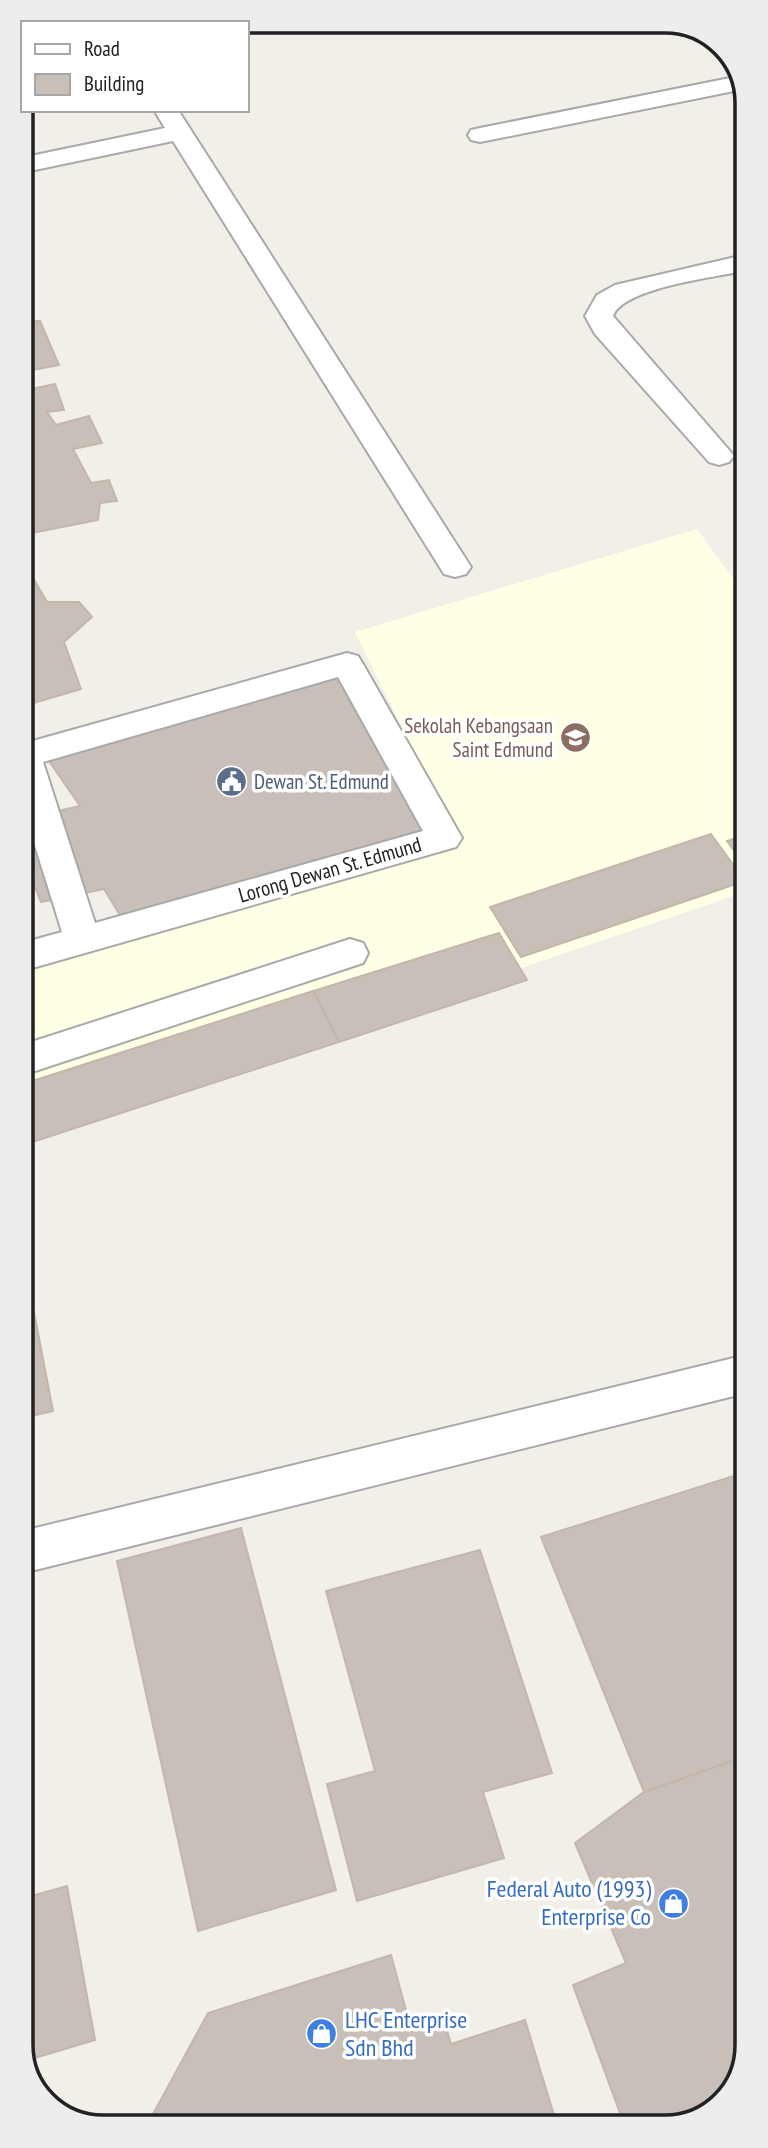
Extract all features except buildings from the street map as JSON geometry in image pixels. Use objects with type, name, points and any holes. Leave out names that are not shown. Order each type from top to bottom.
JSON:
[{"type":"street","points":[[480,135],[732,84]]},
{"type":"street","points":[[33,162],[172,121],[455,567]]},
{"type":"street","points":[[719,456],[605,328],[599,316],[603,304],[622,291],[735,265]]},
{"type":"street","name":"Lorong Dewan St. Edmund","points":[[33,753],[347,664],[444,838],[33,954]]},
{"type":"street","points":[[33,787],[83,941]]},
{"type":"street","points":[[33,1057],[350,953]]},
{"type":"street","points":[[33,1550],[735,1377]]},
{"type":"shaded area","name":"Sekolah Kebangsaan Saint Edmund","points":[[697,529],[735,581],[735,895],[33,1134],[33,960],[460,845],[355,632]]},
{"type":"place","name":"Sekolah Kebangsaan Saint Edmund","points":[[576,738]]},
{"type":"place","name":"Dewan St. Edmund","points":[[231,782]]},
{"type":"place","name":"Federal Auto (1993) Enterprise Co","points":[[674,1903]]},
{"type":"place","name":"LHC Enterprise Sdn Bhd","points":[[322,2034]]}]
